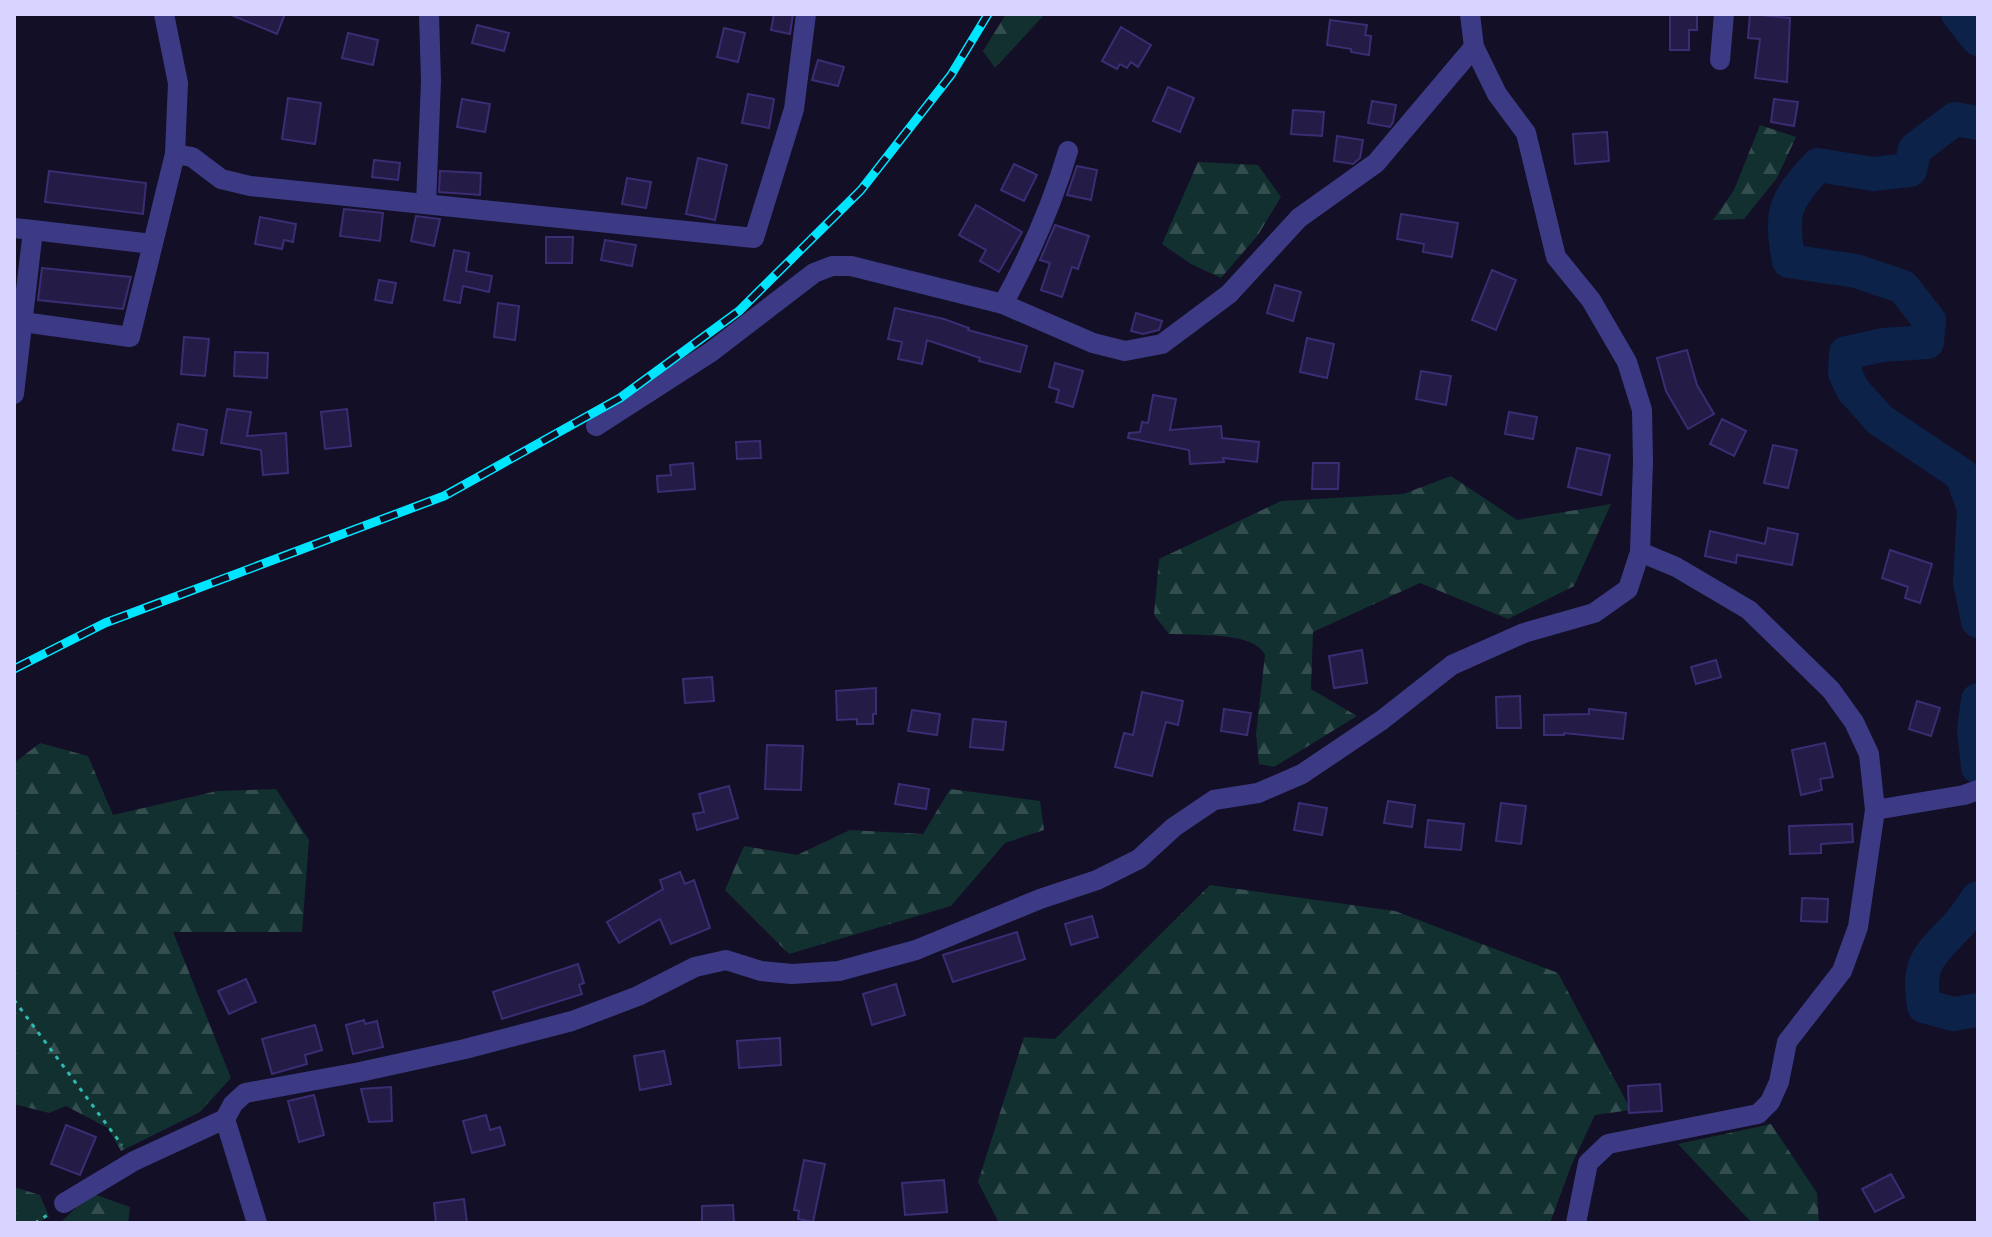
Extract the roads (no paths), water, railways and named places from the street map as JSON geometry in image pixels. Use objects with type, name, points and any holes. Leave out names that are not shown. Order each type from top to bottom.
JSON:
[{"type":"street","points":[[23,322],[130,337],[175,154],[178,83],[164,14]]},
{"type":"street","points":[[426,204],[431,81],[429,14]]},
{"type":"street","points":[[175,154],[192,157],[221,179],[250,186],[754,238],[794,109],[806,14]]},
{"type":"street","points":[[64,1203],[134,1161],[225,1119],[233,1104],[245,1093],[465,1049],[572,1021],[638,996],[695,967],[726,960],[761,971],[792,974],[839,971],[916,950],[1040,899],[1097,880],[1139,859],[1174,827],[1214,800],[1258,793],[1302,774],[1382,720],[1452,665],[1524,633],[1594,613],[1628,589],[1640,552],[1642,410],[1627,362],[1591,300],[1556,257],[1526,133],[1497,94],[1474,47],[1470,14]]},
{"type":"street","points":[[1720,60],[1724,14]]},
{"type":"street","points":[[596,426],[711,352],[814,273],[832,266],[851,266],[1003,304],[1093,343],[1125,351],[1162,344],[1229,294],[1299,218],[1376,163],[1474,47]]},
{"type":"street","points":[[1003,304],[1027,260],[1068,151]]},
{"type":"street","points":[[14,394],[23,322],[24,229],[152,244]]},
{"type":"street","points":[[1576,1223],[1588,1163],[1608,1144],[1758,1114],[1770,1102],[1779,1082],[1787,1042],[1842,971],[1850,951],[1858,927],[1875,810],[1869,754],[1854,722],[1831,690],[1749,610],[1676,567],[1640,552]]},
{"type":"street","points":[[1875,810],[1971,792]]},
{"type":"street","points":[[225,1119],[257,1223]]},
{"type":"waterway","points":[[1958,14],[1978,39]]},
{"type":"waterway","points":[[1978,123],[1955,119],[1915,149],[1910,170],[1873,174],[1818,165],[1792,198],[1785,218],[1789,261],[1856,271],[1903,287],[1929,320],[1927,342],[1883,345],[1846,353],[1845,373],[1853,390],[1880,420],[1962,475],[1974,509],[1970,582],[1978,621]]},
{"type":"waterway","points":[[1978,700],[1974,729],[1978,767]]},
{"type":"waterway","points":[[1978,898],[1928,959],[1922,978],[1924,1006],[1953,1014],[1978,1010]]},
{"type":"railway","points":[[14,669],[105,623],[444,496],[620,398],[739,311],[861,190],[951,75],[988,14]]}]
